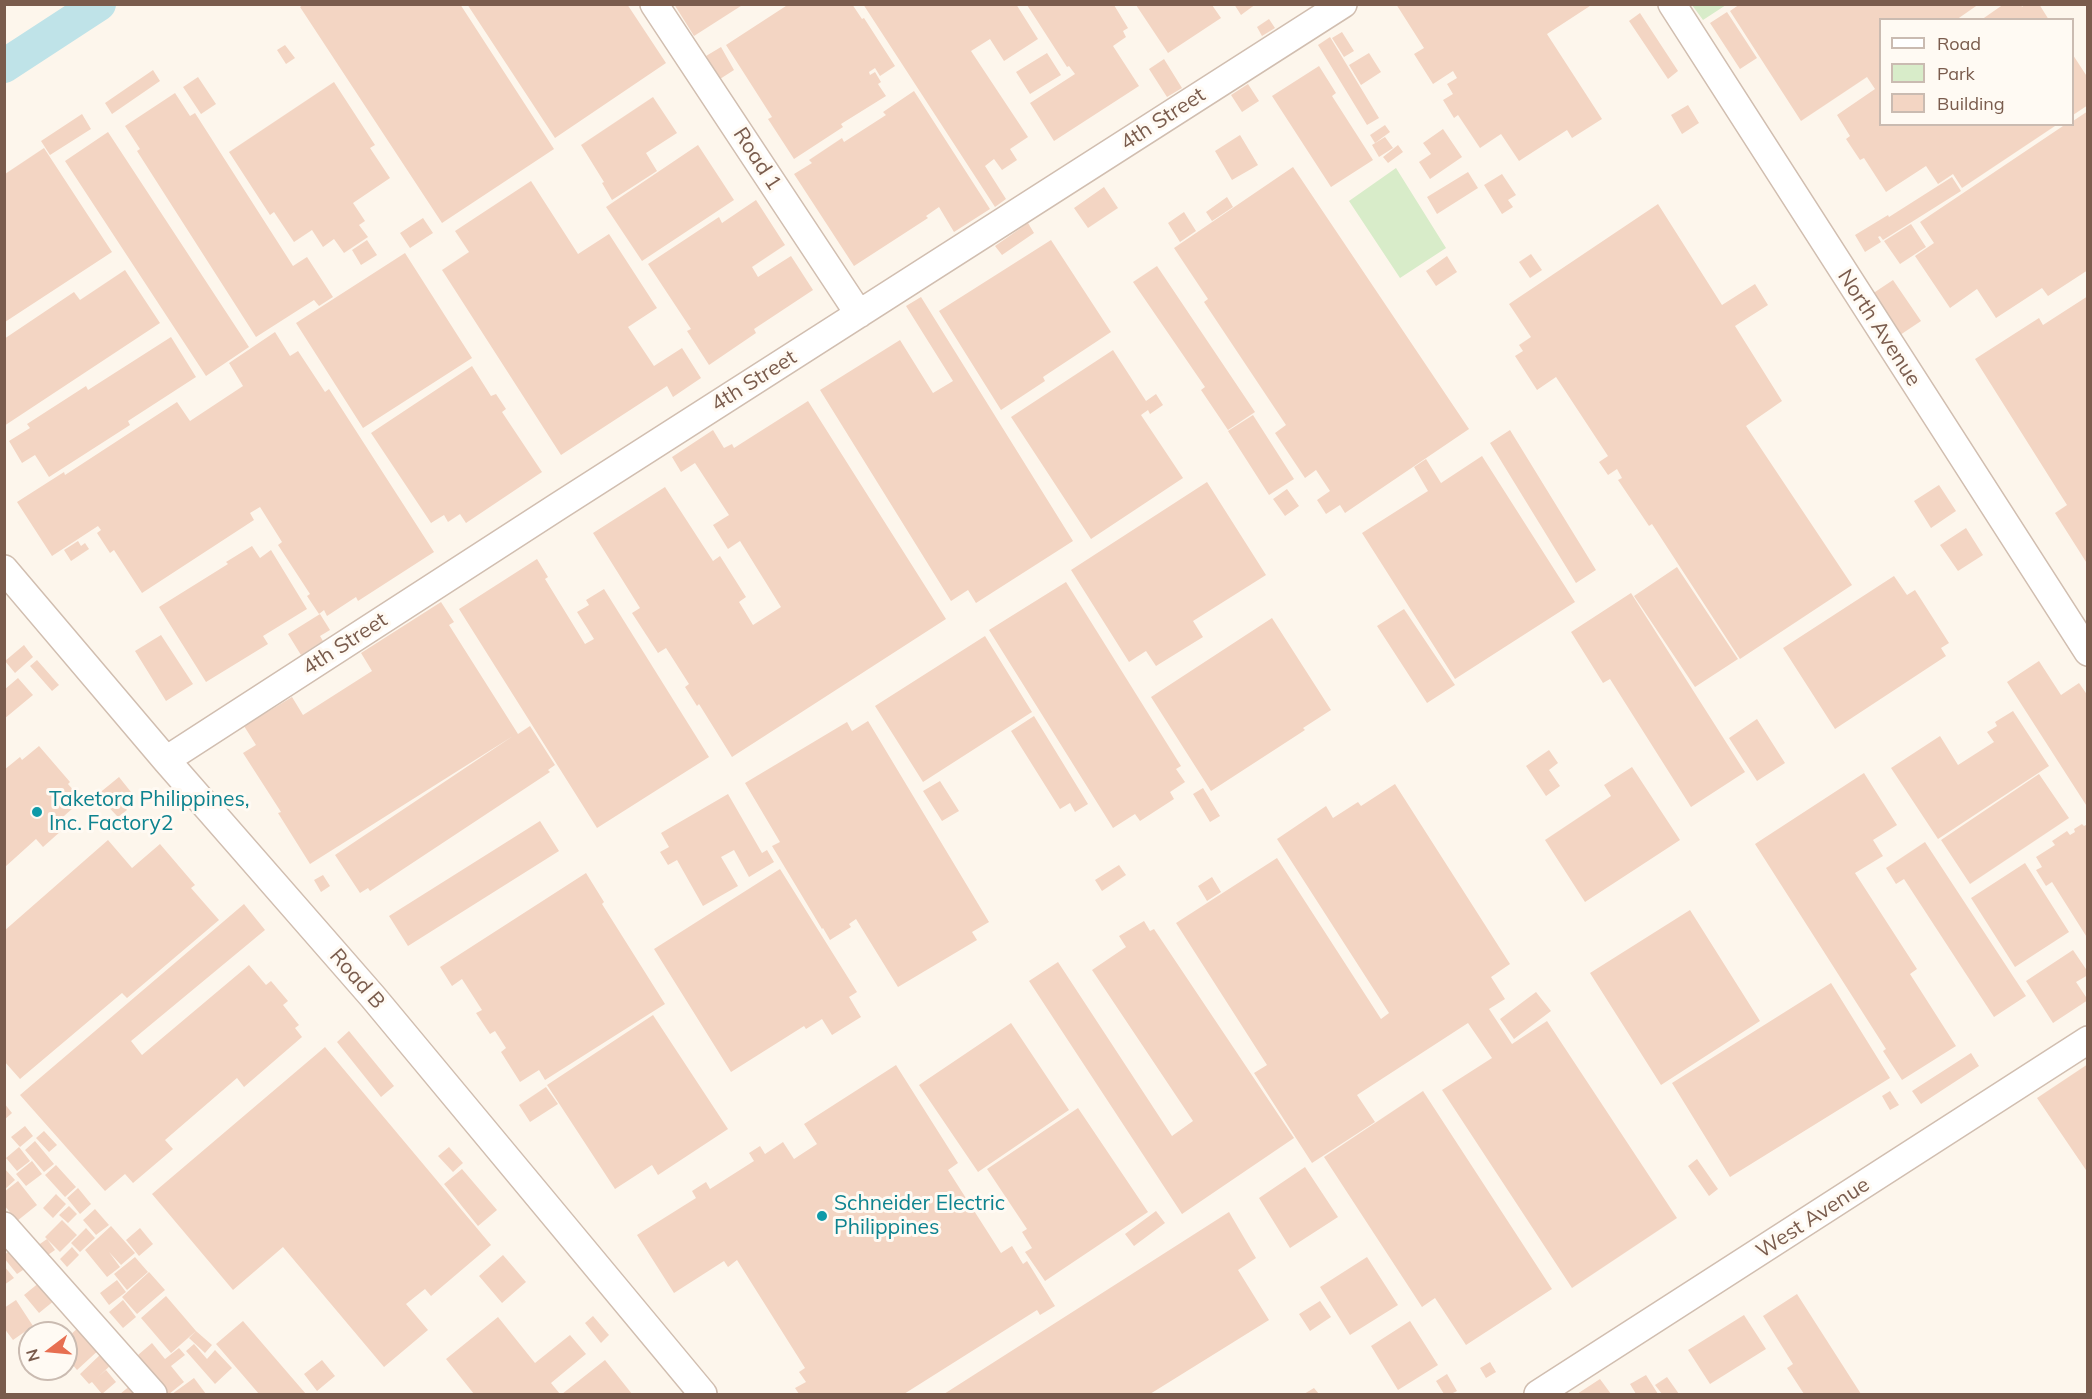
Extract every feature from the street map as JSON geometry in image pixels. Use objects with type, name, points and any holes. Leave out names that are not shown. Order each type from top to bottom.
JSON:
[{"type":"street","name":"Road 1","points":[[654,4],[859,314]]},
{"type":"street","name":"4th Street","points":[[166,760],[1343,4]]},
{"type":"street","name":"North Avenue","points":[[1672,4],[2088,651]]},
{"type":"street","name":"Road B","points":[[4,569],[166,760],[374,997],[703,1395]]},
{"type":"street","name":"West Avenue","points":[[1538,1395],[2088,1040]]},
{"type":"street","points":[[4,1226],[153,1395]]},
{"type":"green space","points":[[1692,5],[1726,5],[1703,20]]},
{"type":"green space","points":[[1396,168],[1446,248],[1400,278],[1349,201]]},
{"type":"building","points":[[304,4],[460,4],[554,149],[442,223],[300,7]]},
{"type":"building","points":[[467,4],[627,4],[666,63],[555,138]]},
{"type":"building","points":[[674,4],[744,4],[694,36]]},
{"type":"building","points":[[789,4],[852,4],[862,19],[864,18],[895,66],[880,76],[875,68],[869,72],[870,75],[875,72],[881,82],[878,84],[886,96],[841,124],[843,127],[794,159],[768,119],[772,117],[726,45]]},
{"type":"building","points":[[863,4],[1016,4],[1038,39],[1004,61],[990,39],[971,51],[1028,137],[1010,149],[1017,160],[1002,170],[994,159],[985,166],[1006,199],[995,207]]},
{"type":"building","points":[[1234,4],[1256,4],[1241,15]]},
{"type":"building","points":[[1396,4],[1593,4],[1547,34],[1602,119],[1572,138],[1567,130],[1519,161],[1501,134],[1480,148],[1458,115],[1454,118],[1443,100],[1453,94],[1447,84],[1457,78],[1453,71],[1433,84],[1414,54],[1424,48]]},
{"type":"building","points":[[1740,4],[1979,4],[1959,18],[1879,18],[1879,126],[2055,126],[1962,188],[1953,174],[1938,184],[1926,166],[1886,192],[1864,158],[1860,160],[1846,139],[1850,136],[1837,115],[1875,89],[1867,77],[1801,121],[1730,11]]},
{"type":"building","points":[[2004,4],[2021,4],[2022,7],[2025,4],[2039,4],[2048,18],[1984,18]]},
{"type":"building","points":[[1027,5],[1114,5],[1128,28],[1123,31],[1126,37],[1113,46],[1139,86],[1054,141],[1030,103],[1075,74],[1069,66],[1067,67]]},
{"type":"building","points":[[1136,5],[1212,5],[1221,18],[1168,53]]},
{"type":"building","points":[[1727,12],[1757,58],[1740,69],[1710,23]]},
{"type":"building","points":[[1640,13],[1678,71],[1668,79],[1629,21]]},
{"type":"building","points":[[1269,19],[1275,28],[1262,36],[1257,27]]},
{"type":"building","points":[[1342,32],[1354,51],[1344,57],[1332,38]]},
{"type":"building","points":[[1330,37],[1379,118],[1367,125],[1318,45]]},
{"type":"building","points":[[285,45],[295,58],[286,64],[277,50]]},
{"type":"building","points":[[721,47],[734,70],[720,79],[706,56]]},
{"type":"building","points":[[1047,53],[1061,75],[1030,94],[1016,72]]},
{"type":"building","points":[[1369,53],[1381,72],[1361,85],[1349,65]]},
{"type":"building","points":[[2074,57],[2088,78],[2088,105],[2074,114]]},
{"type":"building","points":[[1164,59],[1182,88],[1167,97],[1149,69]]},
{"type":"building","points":[[1319,66],[1336,93],[1332,96],[1373,160],[1331,187],[1272,96]]},
{"type":"building","points":[[153,70],[160,81],[112,114],[105,103]]},
{"type":"building","points":[[198,77],[216,104],[201,114],[183,87]]},
{"type":"building","points":[[334,82],[375,145],[370,148],[390,178],[353,203],[365,221],[359,225],[368,237],[344,253],[334,239],[323,247],[312,230],[294,242],[274,212],[270,215],[229,152]]},
{"type":"building","points":[[1248,84],[1259,101],[1242,112],[1231,95]]},
{"type":"building","points":[[914,91],[990,209],[954,232],[939,207],[926,216],[928,218],[854,266],[794,174],[812,163],[809,160],[842,138],[844,142],[886,115],[883,112]]},
{"type":"building","points":[[175,93],[190,116],[195,113],[293,266],[307,257],[333,297],[319,306],[314,300],[256,337],[137,151],[140,149],[125,126]]},
{"type":"building","points":[[653,97],[677,133],[646,153],[657,171],[612,200],[602,183],[604,182],[581,145]]},
{"type":"building","points":[[1688,105],[1699,123],[1682,134],[1671,115]]},
{"type":"building","points":[[2088,111],[2088,270],[2048,296],[2042,288],[1996,318],[1977,289],[1950,308],[1915,256],[1934,243],[1920,222],[2063,126],[2074,126],[2074,120]]},
{"type":"building","points":[[82,114],[91,129],[50,155],[41,141]]},
{"type":"building","points":[[1385,125],[1390,132],[1375,143],[1370,135]]},
{"type":"building","points":[[1443,129],[1462,157],[1430,179],[1419,162],[1431,154],[1423,143]]},
{"type":"building","points":[[108,132],[249,347],[206,376],[65,161]]},
{"type":"building","points":[[1240,135],[1258,165],[1232,180],[1215,151]]},
{"type":"building","points":[[1385,137],[1393,148],[1379,157],[1372,145]]},
{"type":"building","points":[[698,145],[734,200],[642,261],[606,207]]},
{"type":"building","points":[[1398,145],[1403,152],[1388,163],[1383,157]]},
{"type":"building","points":[[44,148],[112,252],[5,322],[5,174]]},
{"type":"building","points":[[1293,167],[1469,429],[1345,513],[1340,505],[1326,514],[1317,500],[1330,491],[1316,470],[1305,478],[1275,433],[1286,425],[1204,302],[1208,299],[1174,248]]},
{"type":"building","points":[[1468,172],[1478,188],[1437,214],[1427,197]]},
{"type":"building","points":[[1502,174],[1516,195],[1508,200],[1513,207],[1502,214],[1484,185]]},
{"type":"building","points":[[1952,177],[1961,191],[1883,240],[1880,236],[1878,237],[1881,242],[1865,252],[1855,235],[1888,215],[1889,217]]},
{"type":"building","points":[[531,181],[578,254],[609,234],[657,308],[628,327],[654,366],[682,348],[701,378],[673,397],[667,386],[561,455],[442,270],[469,252],[455,231]]},
{"type":"building","points":[[1104,187],[1118,208],[1088,228],[1074,208]]},
{"type":"building","points":[[1227,197],[1233,207],[1212,221],[1206,212]]},
{"type":"building","points":[[756,200],[785,245],[752,267],[758,277],[791,256],[813,290],[754,329],[756,333],[709,365],[687,331],[691,329],[648,264],[719,217],[722,223]]},
{"type":"building","points":[[1658,204],[1722,305],[1755,284],[1768,305],[1735,326],[1782,401],[1746,426],[1852,585],[1740,659],[1652,524],[1649,526],[1618,480],[1622,478],[1617,469],[1608,475],[1599,462],[1608,456],[1556,377],[1537,390],[1515,356],[1523,351],[1519,345],[1531,337],[1509,304]]},
{"type":"building","points":[[1184,212],[1196,231],[1180,242],[1168,223]]},
{"type":"building","points":[[423,218],[433,233],[410,248],[400,233]]},
{"type":"building","points":[[1028,223],[1034,233],[1002,255],[995,246]]},
{"type":"building","points":[[1911,224],[1926,247],[1900,264],[1884,241]]},
{"type":"building","points":[[367,240],[377,255],[361,265],[352,250]]},
{"type":"building","points":[[1051,240],[1111,332],[1043,377],[1045,381],[1001,410],[939,311]]},
{"type":"building","points":[[405,253],[472,358],[363,428],[296,323]]},
{"type":"building","points":[[1531,254],[1542,270],[1530,278],[1519,262]]},
{"type":"building","points":[[1447,256],[1457,272],[1436,286],[1426,271]]},
{"type":"building","points":[[1157,266],[1255,412],[1228,430],[1201,390],[1205,387],[1133,282]]},
{"type":"building","points":[[125,270],[160,323],[4,426],[4,339],[74,292],[80,300]]},
{"type":"building","points":[[1893,280],[1921,321],[1900,335],[1872,294]]},
{"type":"building","points":[[2088,296],[2088,565],[2055,513],[2067,505],[1975,359],[2039,318],[2043,325]]},
{"type":"building","points":[[921,297],[1073,541],[976,603],[968,590],[951,601],[820,390],[900,340],[933,393],[953,381],[906,306]]},
{"type":"building","points":[[275,332],[290,356],[298,351],[325,392],[329,389],[434,552],[358,601],[356,597],[327,616],[324,610],[319,614],[307,596],[310,594],[278,545],[282,542],[260,507],[250,513],[254,520],[142,593],[114,550],[110,553],[97,533],[101,530],[98,526],[52,556],[17,502],[64,472],[65,475],[177,402],[190,421],[243,386],[229,363]]},
{"type":"building","points":[[171,337],[196,377],[128,421],[130,425],[49,477],[35,455],[22,463],[9,441],[30,428],[27,424],[86,386],[88,390]]},
{"type":"building","points":[[1113,350],[1146,401],[1156,394],[1163,405],[1150,414],[1148,410],[1141,415],[1183,478],[1091,539],[1011,417]]},
{"type":"building","points":[[472,366],[491,396],[496,394],[506,409],[502,412],[542,472],[466,523],[460,514],[448,522],[444,515],[431,523],[371,433]]},
{"type":"building","points":[[808,401],[946,619],[732,757],[699,704],[697,706],[685,687],[689,684],[666,648],[658,653],[632,613],[640,608],[593,533],[665,487],[713,561],[720,556],[746,597],[739,602],[753,625],[781,607],[740,541],[728,549],[713,525],[729,515],[695,463],[681,472],[672,457],[713,430],[724,448],[732,444],[734,448]]},
{"type":"building","points":[[1253,415],[1294,479],[1269,495],[1228,431]]},
{"type":"building","points":[[1510,430],[1596,570],[1576,583],[1490,443]]},
{"type":"building","points":[[1482,456],[1575,602],[1455,679],[1362,533],[1428,491],[1414,467],[1426,459],[1441,483]]},
{"type":"building","points":[[1207,482],[1266,575],[1193,621],[1203,637],[1156,666],[1146,651],[1129,662],[1071,570]]},
{"type":"building","points":[[1939,485],[1956,511],[1931,528],[1914,501]]},
{"type":"building","points":[[1287,489],[1299,506],[1285,516],[1273,499]]},
{"type":"building","points":[[1966,528],[1983,555],[1958,571],[1940,545]]},
{"type":"building","points":[[78,541],[81,546],[85,543],[89,549],[71,561],[64,550]]},
{"type":"building","points":[[252,546],[260,558],[271,550],[307,609],[263,636],[268,644],[206,682],[159,607],[228,564],[226,562]]},
{"type":"building","points":[[537,559],[548,577],[545,579],[585,644],[594,639],[577,612],[589,605],[586,600],[604,589],[709,757],[597,828],[459,609]]},
{"type":"building","points":[[1677,567],[1738,659],[1695,687],[1634,596]]},
{"type":"building","points":[[1894,576],[1907,595],[1915,590],[1949,643],[1941,648],[1946,656],[1835,729],[1783,648]]},
{"type":"building","points":[[1066,582],[1181,766],[1176,769],[1185,782],[1170,792],[1174,799],[1140,821],[1135,814],[1113,828],[989,630]]},
{"type":"building","points":[[1631,593],[1745,772],[1691,807],[1610,679],[1603,683],[1571,632]]},
{"type":"building","points":[[441,602],[454,622],[449,625],[518,734],[530,726],[555,765],[548,770],[550,772],[370,891],[368,888],[360,893],[335,855],[513,736],[310,864],[278,813],[281,812],[243,753],[256,745],[244,726],[292,697],[303,715],[372,671],[361,653]]},
{"type":"building","points":[[1404,609],[1455,685],[1427,703],[1377,626]]},
{"type":"building","points":[[320,614],[330,630],[320,636],[323,641],[301,655],[288,634]]},
{"type":"building","points":[[1272,618],[1331,710],[1303,728],[1305,730],[1211,791],[1151,697]]},
{"type":"building","points":[[161,635],[193,684],[166,701],[135,651]]},
{"type":"building","points":[[985,636],[1032,712],[923,782],[875,706]]},
{"type":"building","points":[[24,645],[33,657],[15,673],[5,661]]},
{"type":"building","points":[[37,660],[59,685],[52,691],[30,666]]},
{"type":"building","points":[[2039,661],[2061,695],[2079,683],[2088,696],[2088,808],[2007,682]]},
{"type":"building","points":[[18,678],[33,695],[4,719],[4,690]]},
{"type":"building","points":[[2013,711],[2049,766],[1938,839],[1891,768],[1940,736],[1958,765],[1994,742],[1987,732],[1997,726],[1995,722]]},
{"type":"building","points":[[1034,716],[1088,804],[1075,812],[1070,803],[1060,809],[1011,731]]},
{"type":"building","points":[[1757,719],[1785,763],[1757,781],[1729,738]]},
{"type":"building","points":[[868,721],[989,922],[972,932],[977,940],[898,987],[856,919],[849,924],[851,927],[830,940],[772,846],[780,842],[745,783],[847,722],[852,731]]},
{"type":"building","name":"Taketora Philippines, Inc. Factory2","points":[[39,746],[70,782],[68,784],[82,800],[55,824],[61,831],[43,847],[36,839],[5,867],[6,778],[4,770],[20,757],[22,760]]},
{"type":"building","points":[[1549,750],[1558,763],[1549,770],[1560,786],[1546,796],[1526,766]]},
{"type":"building","points":[[1632,767],[1680,840],[1585,902],[1545,840],[1611,796],[1604,785]]},
{"type":"building","points":[[1864,773],[1897,825],[1873,840],[1883,856],[1855,873],[1917,969],[1910,974],[1956,1046],[1902,1080],[1883,1051],[1886,1049],[1755,844]]},
{"type":"building","points":[[2039,774],[2069,818],[1970,884],[1941,840]]},
{"type":"building","points":[[119,777],[131,792],[119,801],[127,810],[118,817],[97,795]]},
{"type":"building","points":[[940,781],[959,811],[942,821],[923,791]]},
{"type":"building","points":[[1395,784],[1510,964],[1491,977],[1505,999],[1489,1009],[1512,1044],[1547,1021],[1677,1218],[1572,1288],[1442,1090],[1492,1058],[1468,1023],[1357,1095],[1375,1122],[1312,1163],[1254,1073],[1267,1065],[1176,923],[1277,858],[1381,1019],[1389,1013],[1277,839],[1326,806],[1333,818],[1358,802],[1361,806]]},
{"type":"building","points":[[1203,788],[1220,816],[1210,822],[1193,794]]},
{"type":"building","points":[[728,794],[762,853],[767,850],[774,862],[749,877],[734,850],[721,857],[738,886],[703,906],[677,860],[668,865],[660,852],[669,847],[661,833]]},
{"type":"building","points":[[540,821],[559,851],[408,946],[389,916]]},
{"type":"building","points":[[2082,824],[2084,826],[2088,824],[2088,939],[2052,882],[2046,886],[2036,870],[2042,867],[2036,857],[2055,845],[2052,841],[2067,831],[2070,835]]},
{"type":"building","points":[[108,840],[132,868],[160,844],[195,885],[191,888],[219,920],[127,998],[122,993],[20,1079],[4,1061],[4,931]]},
{"type":"building","points":[[1925,842],[2026,996],[1994,1017],[1904,879],[1896,884],[1886,868]]},
{"type":"building","points":[[2025,863],[2069,932],[2015,967],[1971,898]]},
{"type":"building","points":[[1119,865],[1126,875],[1102,891],[1095,880]]},
{"type":"building","points":[[780,869],[857,992],[849,997],[861,1017],[832,1035],[822,1019],[806,1029],[804,1026],[731,1072],[654,949]]},
{"type":"building","points":[[586,873],[604,902],[602,904],[665,1004],[545,1080],[539,1070],[520,1082],[501,1052],[506,1048],[495,1031],[490,1034],[476,1013],[482,1010],[462,979],[452,986],[440,967]]},
{"type":"building","points":[[323,875],[330,886],[321,892],[314,880]]},
{"type":"building","points":[[1212,877],[1221,892],[1207,901],[1198,886]]},
{"type":"building","points":[[244,904],[265,930],[131,1041],[142,1055],[249,965],[266,985],[271,981],[288,1001],[283,1005],[299,1025],[295,1028],[302,1037],[244,1087],[237,1078],[165,1140],[173,1149],[133,1183],[125,1174],[105,1191],[20,1095]]},
{"type":"building","points":[[1690,910],[1760,1021],[1661,1085],[1590,973]]},
{"type":"building","points":[[1144,921],[1150,931],[1154,929],[1294,1138],[1182,1214],[1029,981],[1058,962],[1172,1136],[1193,1121],[1092,970],[1126,947],[1119,936]]},
{"type":"building","points":[[2073,950],[2088,972],[2088,975],[2076,982],[2088,1000],[2053,1023],[2026,981]]},
{"type":"building","points":[[1831,983],[1890,1078],[1730,1177],[1672,1083]]},
{"type":"building","points":[[1536,992],[1551,1011],[1514,1039],[1500,1019]]},
{"type":"building","points":[[653,1015],[728,1129],[658,1175],[652,1165],[615,1189],[547,1085]]},
{"type":"building","points":[[1011,1023],[1069,1110],[978,1172],[919,1085]]},
{"type":"building","points":[[349,1031],[394,1086],[381,1097],[337,1042]]},
{"type":"building","points":[[325,1047],[491,1245],[431,1296],[425,1289],[406,1304],[428,1330],[384,1367],[283,1247],[233,1290],[152,1194]]},
{"type":"building","points":[[1971,1053],[1979,1066],[1921,1104],[1912,1091]]},
{"type":"building","points":[[2088,1064],[2088,1173],[2037,1098]]},
{"type":"building","name":"Schneider Electric Philippines","points":[[896,1065],[958,1163],[948,1170],[1001,1253],[1012,1246],[1023,1264],[1027,1261],[1055,1306],[1040,1315],[1037,1310],[904,1394],[799,1394],[795,1388],[806,1382],[799,1372],[805,1368],[737,1260],[728,1267],[724,1261],[674,1293],[637,1235],[696,1198],[692,1191],[706,1182],[710,1189],[754,1161],[749,1153],[760,1146],[765,1154],[783,1142],[794,1159],[817,1144],[804,1124]]},
{"type":"building","points":[[546,1087],[558,1104],[530,1122],[519,1105]]},
{"type":"building","points":[[1423,1091],[1552,1289],[1466,1345],[1435,1298],[1422,1307],[1324,1157]]},
{"type":"building","points":[[1890,1091],[1899,1105],[1890,1110],[1882,1096]]},
{"type":"building","points":[[4,1103],[12,1113],[4,1120]]},
{"type":"building","points":[[1078,1108],[1148,1212],[1045,1281],[1025,1252],[1032,1248],[1022,1232],[1027,1229],[987,1169]]},
{"type":"building","points":[[25,1126],[33,1136],[20,1147],[11,1137]]},
{"type":"building","points":[[44,1131],[57,1145],[49,1152],[36,1138]]},
{"type":"building","points":[[35,1141],[54,1164],[44,1172],[25,1150]]},
{"type":"building","points":[[19,1147],[30,1161],[17,1171],[6,1158]]},
{"type":"building","points":[[449,1147],[463,1163],[453,1172],[438,1156]]},
{"type":"building","points":[[1697,1159],[1718,1189],[1709,1196],[1688,1166]]},
{"type":"building","points":[[32,1161],[42,1174],[26,1186],[16,1174]]},
{"type":"building","points":[[56,1165],[76,1187],[65,1197],[45,1175]]},
{"type":"building","points":[[1305,1167],[1338,1217],[1290,1248],[1259,1198]]},
{"type":"building","points":[[4,1168],[15,1180],[4,1190]]},
{"type":"building","points":[[462,1169],[497,1210],[478,1226],[444,1184]]},
{"type":"building","points":[[18,1181],[37,1205],[17,1221],[4,1205],[4,1192]]},
{"type":"building","points":[[78,1188],[91,1204],[80,1214],[67,1198]]},
{"type":"building","points":[[56,1194],[66,1204],[53,1218],[43,1208]]},
{"type":"building","points":[[69,1206],[77,1214],[68,1223],[59,1215]]},
{"type":"building","points":[[95,1209],[109,1225],[96,1235],[83,1220]]},
{"type":"building","points":[[1156,1211],[1165,1223],[1134,1246],[1125,1234]]},
{"type":"building","points":[[1229,1212],[1256,1258],[1238,1270],[1269,1320],[1150,1394],[944,1394]]},
{"type":"building","points":[[62,1220],[77,1235],[60,1252],[45,1237]]},
{"type":"building","points":[[111,1226],[135,1253],[121,1265],[109,1252],[120,1267],[107,1277],[85,1250]]},
{"type":"building","points":[[86,1228],[95,1238],[80,1252],[71,1243]]},
{"type":"building","points":[[140,1228],[153,1244],[139,1256],[126,1240]]},
{"type":"building","points":[[47,1239],[55,1250],[45,1257],[37,1246]]},
{"type":"building","points":[[15,1247],[29,1266],[17,1274],[4,1258],[4,1255]]},
{"type":"building","points":[[72,1247],[79,1255],[67,1267],[60,1259]]},
{"type":"building","points":[[503,1255],[526,1282],[502,1303],[479,1276]]},
{"type":"building","points":[[135,1257],[148,1272],[127,1290],[114,1274]]},
{"type":"building","points":[[1367,1257],[1398,1305],[1350,1335],[1320,1287]]},
{"type":"building","points":[[4,1266],[14,1278],[4,1285]]},
{"type":"building","points":[[149,1272],[165,1290],[137,1314],[122,1297]]},
{"type":"building","points":[[117,1280],[126,1292],[109,1305],[100,1293]]},
{"type":"building","points":[[40,1282],[55,1300],[39,1313],[24,1295]]},
{"type":"building","points":[[1797,1294],[1861,1394],[1804,1394],[1787,1368],[1793,1364],[1763,1316]]},
{"type":"building","points":[[166,1296],[196,1331],[171,1353],[141,1318]]},
{"type":"building","points":[[16,1300],[30,1321],[18,1321],[18,1336],[13,1340],[4,1328],[4,1308]]},
{"type":"building","points":[[123,1300],[136,1317],[123,1328],[109,1312]]},
{"type":"building","points":[[1320,1301],[1331,1317],[1310,1331],[1299,1314]]},
{"type":"building","points":[[1744,1315],[1766,1349],[1710,1384],[1688,1350]]},
{"type":"building","points":[[593,1316],[609,1335],[601,1343],[585,1323]]},
{"type":"building","points":[[498,1317],[535,1363],[570,1335],[586,1354],[551,1383],[560,1394],[474,1394],[446,1359]]},
{"type":"building","points":[[243,1321],[306,1394],[259,1394],[216,1344]]},
{"type":"building","points":[[1410,1321],[1438,1365],[1398,1390],[1371,1346]]},
{"type":"building","points":[[82,1324],[102,1347],[78,1369],[78,1328]]},
{"type":"building","points":[[196,1331],[212,1345],[205,1353],[189,1338]]},
{"type":"building","points":[[152,1343],[165,1359],[179,1348],[185,1355],[171,1366],[184,1382],[169,1394],[159,1394],[131,1361]]},
{"type":"building","points":[[194,1344],[207,1359],[215,1350],[232,1368],[215,1384],[186,1351]]},
{"type":"building","points":[[102,1353],[112,1364],[98,1377],[106,1370],[116,1382],[102,1394],[92,1382],[89,1384],[80,1374]]},
{"type":"building","points":[[322,1360],[335,1376],[317,1391],[304,1374]]},
{"type":"building","points":[[605,1360],[632,1394],[562,1394]]},
{"type":"building","points":[[1490,1362],[1496,1372],[1486,1378],[1480,1368]]},
{"type":"building","points":[[1447,1374],[1457,1391],[1451,1394],[1444,1394],[1436,1381]]},
{"type":"building","points":[[1646,1375],[1658,1394],[1636,1394],[1630,1384]]},
{"type":"building","points":[[1667,1377],[1679,1394],[1662,1394],[1655,1385]]},
{"type":"building","points":[[194,1378],[206,1394],[172,1394]]},
{"type":"building","points":[[1600,1379],[1611,1394],[1577,1394]]},
{"type":"building","points":[[131,1385],[140,1394],[120,1394]]},
{"type":"building","points":[[1314,1388],[1319,1394],[1304,1394]]},
{"type":"waterway","points":[[4,66],[99,4]]},
{"type":"place","name":"Taketora Philippines, Inc. Factory2","points":[[37,812]]},
{"type":"place","name":"Schneider Electric Philippines","points":[[822,1216]]}]
